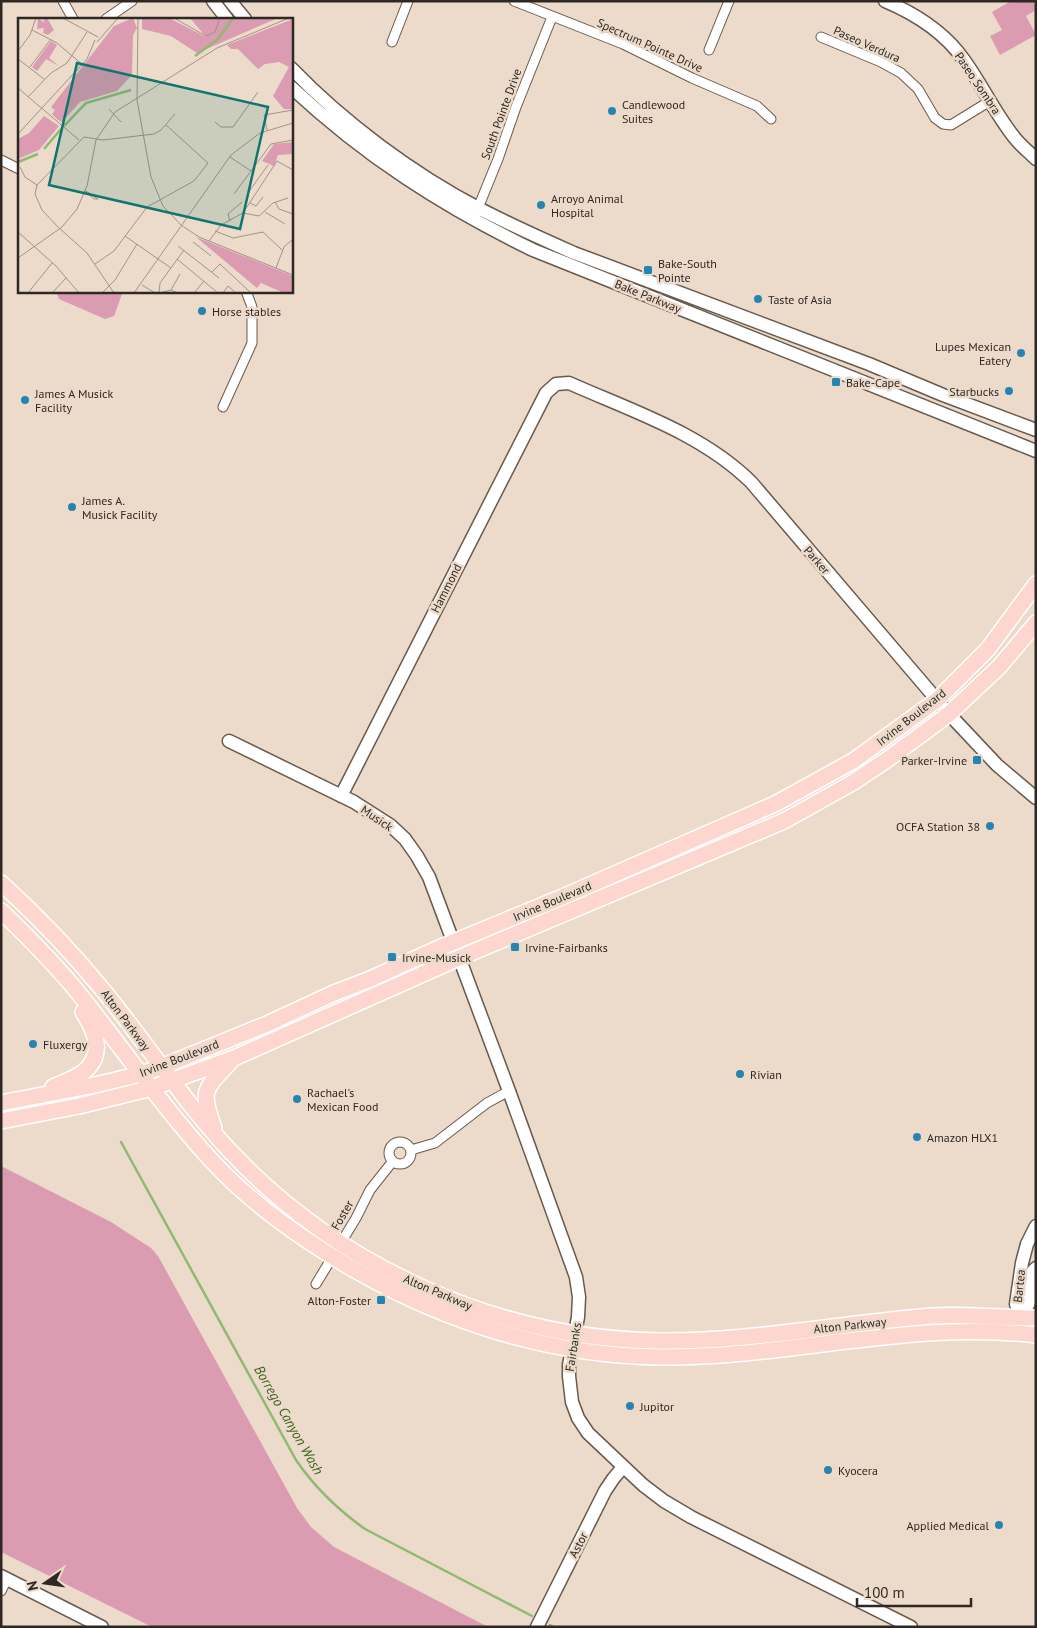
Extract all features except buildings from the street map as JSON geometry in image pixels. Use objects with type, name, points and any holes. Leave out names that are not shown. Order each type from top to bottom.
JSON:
[{"type":"main road","name":"Irvine Boulevard","points":[[1,1103],[141,1074],[161,1067],[267,1024],[775,804],[853,760],[936,700],[988,649],[1036,584]]},
{"type":"main road","name":"Irvine Boulevard","points":[[1,1121],[80,1106],[152,1088],[234,1058],[459,958],[791,817],[852,783],[949,714],[999,667],[1036,624]]},
{"type":"main road","name":"Alton Parkway","points":[[1,883],[47,926],[76,957],[217,1136],[271,1190],[340,1243],[390,1272],[442,1296],[501,1316],[545,1327],[575,1333],[635,1340],[692,1341],[935,1316],[1036,1318]]},
{"type":"main road","name":"Alton Parkway","points":[[1,911],[46,956],[79,994],[196,1144],[232,1181],[282,1223],[332,1256],[378,1284],[441,1312],[510,1336],[572,1348],[635,1356],[708,1356],[916,1333],[972,1331],[1036,1335]]},
{"type":"main road","points":[[18,1100],[80,1075],[87,1069],[97,1051],[91,1024],[46,956]]},
{"type":"main road","points":[[217,1136],[206,1104],[206,1091],[234,1058]]},
{"type":"street","points":[[63,1],[72,18]]},
{"type":"street","points":[[107,18],[132,1]]},
{"type":"street","points":[[213,1],[226,18]]},
{"type":"street","points":[[230,1],[244,18]]},
{"type":"street","points":[[392,42],[408,1]]},
{"type":"street","name":"Spectrum Pointe Drive","points":[[514,1],[623,44],[692,78],[757,106],[771,119]]},
{"type":"street","name":"Paseo Sombra","points":[[885,1],[902,4],[950,43],[964,59],[1014,138],[1036,159]]},
{"type":"street","points":[[710,50],[727,2]]},
{"type":"street","name":"South Pointe Drive","points":[[476,214],[552,17]]},
{"type":"street","name":"Paseo Verdura","points":[[821,38],[881,62],[902,73],[918,89],[935,118],[943,124],[951,125],[990,101]]},
{"type":"street","name":"Bake Parkway","points":[[292,69],[317,94],[373,140],[426,176],[476,214],[533,250],[1036,452]]},
{"type":"street","name":"Bake Parkway","points":[[292,88],[360,147],[407,180],[476,214],[870,364],[1036,430]]},
{"type":"street","points":[[1,160],[18,168]]},
{"type":"street","points":[[223,407],[252,343],[252,307],[246,292]]},
{"type":"street","name":"Parker","points":[[556,384],[569,383],[679,431],[733,465],[751,482],[936,700],[997,766],[1036,798]]},
{"type":"street","name":"Hammond","points":[[341,796],[546,393],[556,384]]},
{"type":"street","name":"Musick","points":[[229,741],[341,796],[390,825],[405,839],[429,877],[459,958]]},
{"type":"street","name":"Fairbanks","points":[[459,958],[510,1091],[576,1277],[579,1297],[578,1317],[569,1365],[569,1383],[572,1402],[578,1418],[588,1434],[643,1485],[664,1501],[691,1517],[911,1627]]},
{"type":"street","points":[[411,1150],[435,1143],[487,1103],[510,1091]]},
{"type":"street","points":[[396,1144],[405,1144],[411,1150],[410,1158],[404,1164],[393,1161],[390,1153],[396,1144]]},
{"type":"street","name":"Foster","points":[[316,1284],[356,1218],[370,1190],[393,1161]]},
{"type":"street","name":"Bartea","points":[[1020,1318],[1016,1304],[1022,1262],[1026,1244],[1036,1226]]},
{"type":"street","name":"Bartea","points":[[1014,1333],[1029,1303],[1033,1271],[1036,1268]]},
{"type":"street","name":"Astor","points":[[540,1621],[605,1491],[623,1467]]},
{"type":"street","points":[[3,1582],[102,1627]]},
{"type":"shaded area","points":[[1011,1],[1034,1],[1036,10],[1026,16],[1036,35],[1000,55],[990,36],[1002,30],[992,12]]},
{"type":"shaded area","points":[[56,292],[123,292],[114,316],[105,319],[59,299]]},
{"type":"shaded area","points":[[1,1166],[111,1222],[151,1248],[158,1256],[297,1508],[311,1527],[334,1547],[488,1627],[152,1627],[1,1552]]},
{"type":"waterway","name":"Borrego Canyon Wash","points":[[121,1142],[296,1460],[311,1480],[336,1506],[365,1529],[532,1616]]},
{"type":"waterway","name":"Borrego Canyon Wash","points":[[550,1625],[554,1627]]},
{"type":"place","name":"Candlewood Suites","points":[[612,111]]},
{"type":"place","name":"Arroyo Animal Hospital","points":[[541,205]]},
{"type":"place","name":"Bake-South Pointe","points":[[648,270]]},
{"type":"place","name":"Taste of Asia","points":[[758,299]]},
{"type":"place","name":"Horse stables","points":[[202,311]]},
{"type":"place","name":"Lupes Mexican Eatery","points":[[1021,353]]},
{"type":"place","name":"Bake-Cape","points":[[836,382]]},
{"type":"place","name":"Starbucks","points":[[1009,391]]},
{"type":"place","name":"James A Musick Facility","points":[[25,400]]},
{"type":"place","name":"James A. Musick Facility","points":[[72,507]]},
{"type":"place","name":"Parker-Irvine","points":[[977,760]]},
{"type":"place","name":"OCFA Station 38","points":[[990,826]]},
{"type":"place","name":"Irvine-Fairbanks","points":[[515,947]]},
{"type":"place","name":"Irvine-Musick","points":[[392,957]]},
{"type":"place","name":"Fluxergy","points":[[33,1044]]},
{"type":"place","name":"Rivian","points":[[740,1074]]},
{"type":"place","name":"Rachael's Mexican Food","points":[[297,1099]]},
{"type":"place","name":"Amazon HLX1","points":[[917,1137]]},
{"type":"place","name":"Alton-Foster","points":[[381,1300]]},
{"type":"place","name":"Jupitor","points":[[630,1406]]},
{"type":"place","name":"Kyocera","points":[[828,1470]]},
{"type":"place","name":"Applied Medical","points":[[999,1525]]}]
